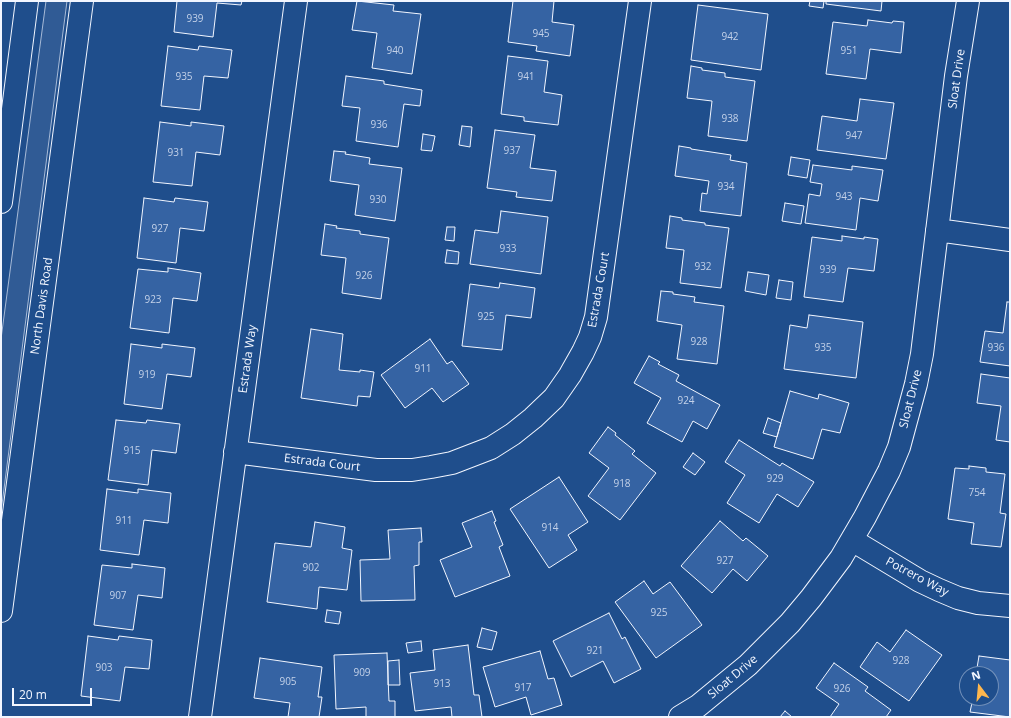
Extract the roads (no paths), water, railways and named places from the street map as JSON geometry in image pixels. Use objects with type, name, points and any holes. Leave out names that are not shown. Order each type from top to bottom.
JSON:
[{"type":"main road","points":[[1,202],[27,1]]},
{"type":"main road","name":"North Davis Road","points":[[1,611],[82,1]]},
{"type":"main road","name":"Estrada Way","points":[[200,717],[296,1]]},
{"type":"main road","name":"Estrada Court","points":[[235,452],[376,470],[412,470],[432,468],[452,463],[491,448],[513,434],[554,398],[570,375],[583,352],[596,317],[640,1]]},
{"type":"main road","name":"Sloat Drive","points":[[680,717],[698,706],[748,665],[790,623],[829,576],[852,540],[889,471],[899,447],[908,417],[922,354],[956,76],[968,1]]},
{"type":"main road","points":[[937,230],[1010,240]]},
{"type":"main road","name":"Potrero Way","points":[[852,540],[920,581],[958,598],[978,603],[1010,606]]}]
